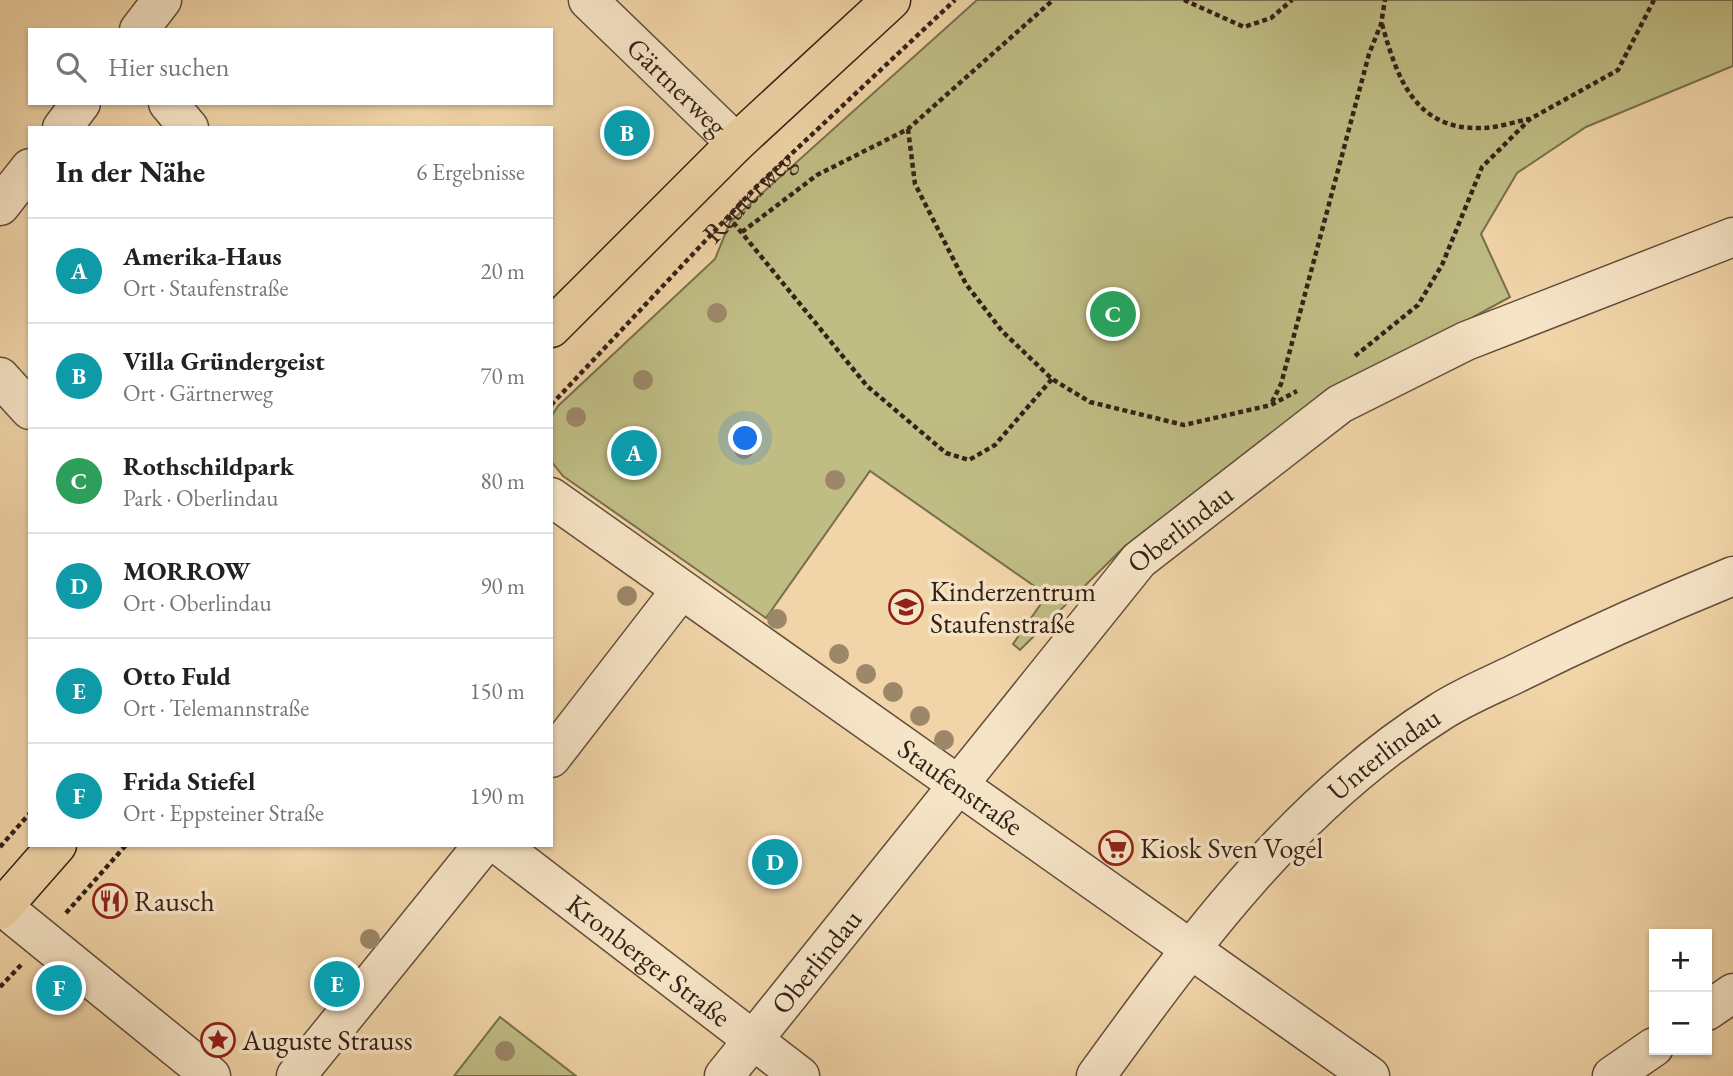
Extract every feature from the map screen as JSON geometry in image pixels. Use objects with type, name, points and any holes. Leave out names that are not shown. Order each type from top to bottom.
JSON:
[{"type":"main road","name":"Reuterweg","points":[[553,326],[736,142],[891,0]]},
{"type":"main road","points":[[2,909],[55,847]]},
{"type":"street","points":[[141,28],[162,0]]},
{"type":"street","name":"Gärtnerweg","points":[[588,0],[736,142]]},
{"type":"street","points":[[64,126],[79,105]]},
{"type":"street","points":[[170,105],[187,126]]},
{"type":"street","points":[[0,206],[28,171]]},
{"type":"street","name":"Oberlindau","points":[[724,1076],[957,782],[1139,559],[1340,404],[1466,341],[1733,237]]},
{"type":"street","points":[[0,377],[28,408]]},
{"type":"street","name":"Staufenstraße","points":[[553,498],[1370,1076]]},
{"type":"street","name":"Unterlindau","points":[[1096,1076],[1188,949],[1274,851],[1347,780],[1440,712],[1612,626],[1733,576]]},
{"type":"street","points":[[553,755],[681,590]]},
{"type":"street","points":[[296,1076],[481,847]]},
{"type":"street","name":"Kronberger Straße","points":[[502,847],[800,1076]]},
{"type":"street","points":[[2,909],[211,1076]]},
{"type":"street","points":[[1712,1008],[1733,993]]},
{"type":"street","points":[[1612,1076],[1649,1050]]},
{"type":"path","name":"Reuterweg","points":[[553,403],[728,216],[899,50],[927,29],[956,0]]},
{"type":"path","points":[[741,232],[817,175],[908,129],[1053,0]]},
{"type":"path","points":[[1184,0],[1244,27],[1270,18],[1293,0]]},
{"type":"path","points":[[1280,448],[1271,405],[1281,384],[1369,54],[1381,24],[1385,0]]},
{"type":"path","points":[[1345,362],[1418,305],[1442,265],[1482,167],[1530,119],[1618,70],[1654,0]]},
{"type":"path","points":[[1381,24],[1395,70],[1411,98],[1438,122],[1481,128],[1530,119]]},
{"type":"path","points":[[908,129],[915,184],[967,285],[1002,331],[1052,379],[1090,402],[1184,425],[1271,405],[1307,386]]},
{"type":"path","points":[[728,216],[867,386],[946,453],[969,460],[995,445],[1052,379]]},
{"type":"path","points":[[0,847],[28,815]]},
{"type":"shaded area","points":[[977,0],[1733,0],[1733,66],[1586,127],[1517,173],[1481,234],[1510,297],[1314,404],[1124,547],[1020,650],[1013,644],[1047,595],[870,471],[766,618],[563,476],[553,464],[553,414],[558,406],[715,259],[730,222]]},
{"type":"shaded area","points":[[500,1017],[576,1076],[454,1076]]},
{"type":"place","name":"Villa Gründergeist","points":[[627,133]]},
{"type":"place","name":"Rothschildpark","points":[[1113,314]]},
{"type":"place","name":"Amerika-Haus","points":[[634,453]]},
{"type":"place","name":"Kinderzentrum Staufenstraße","points":[[906,607]]},
{"type":"place","name":"Kiosk Sven Vogel","points":[[1116,848]]},
{"type":"place","name":"MORROW","points":[[775,862]]},
{"type":"place","name":"Rausch","points":[[110,901]]},
{"type":"place","name":"Otto Fuld","points":[[337,984]]},
{"type":"place","name":"Frida Stiefel","points":[[59,988]]},
{"type":"place","name":"Auguste Strauss","points":[[218,1040]]}]
